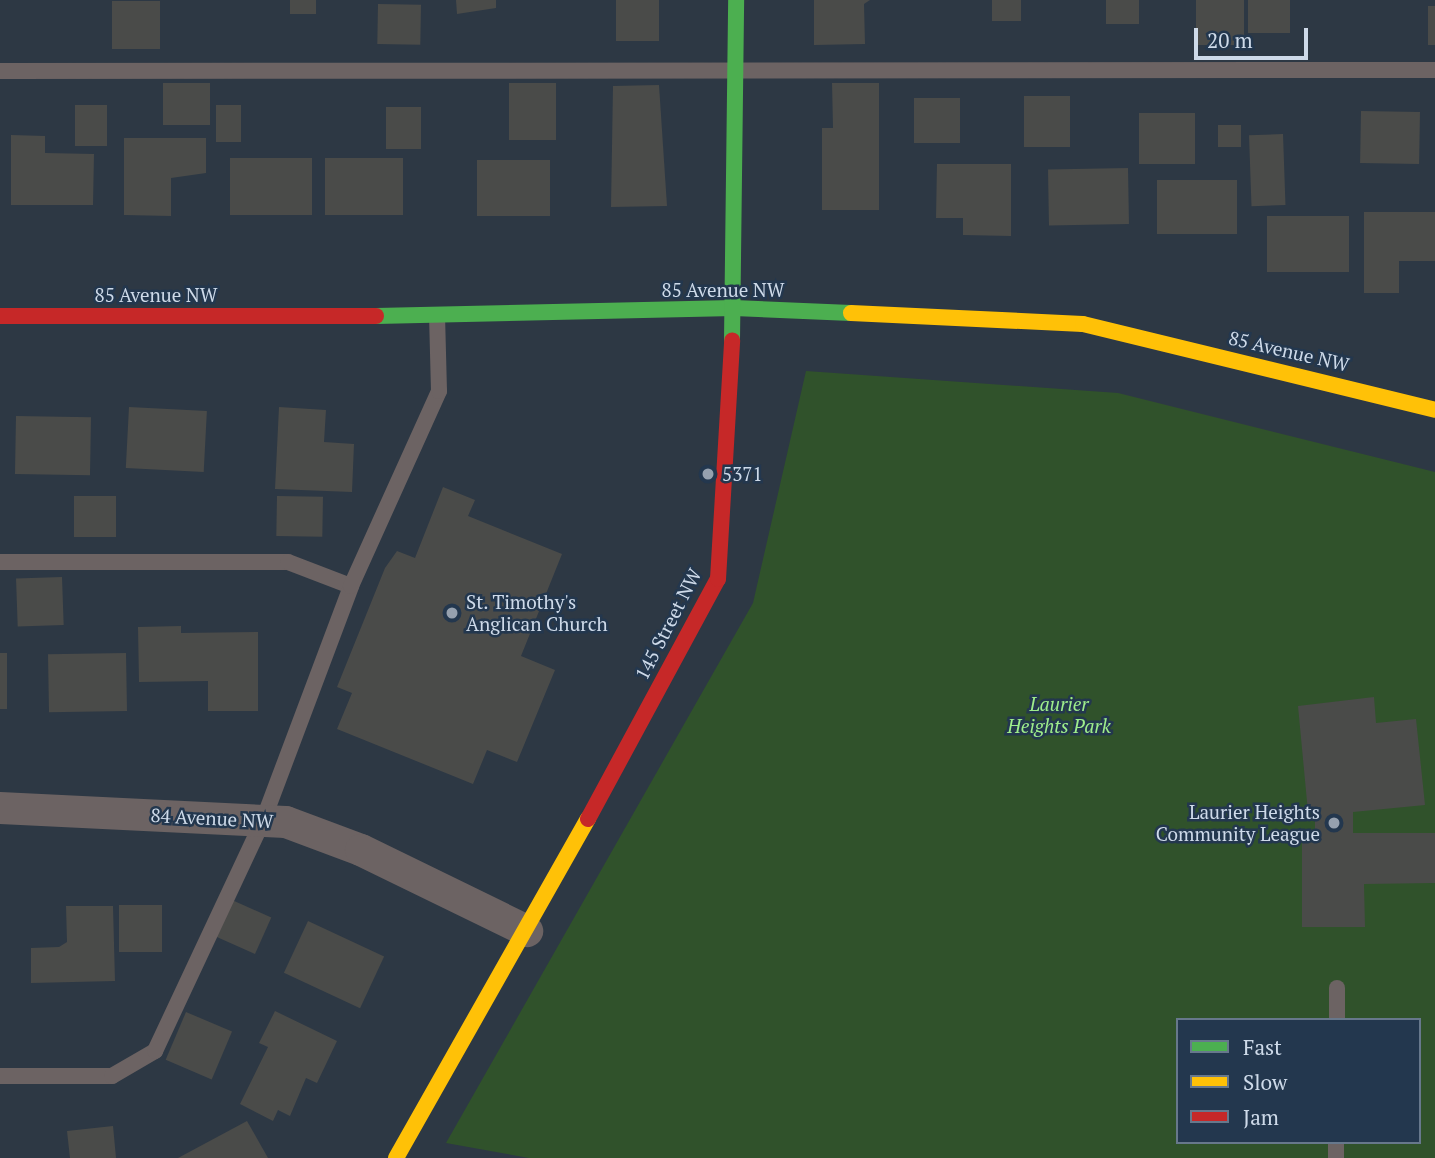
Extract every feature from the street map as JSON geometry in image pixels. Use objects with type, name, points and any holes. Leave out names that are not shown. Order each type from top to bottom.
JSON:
[{"type":"street","name":"145 Street NW","points":[[396,1158],[527,931],[718,579],[734,308],[736,0]]},
{"type":"street","name":"85 Avenue NW","points":[[0,316],[437,316],[734,308],[1083,324],[1435,411]]},
{"type":"street","name":"84 Avenue NW","points":[[0,808],[264,818],[361,850],[527,931]]},
{"type":"lane","points":[[0,71],[1435,70]]},
{"type":"lane","points":[[0,1076],[112,1076],[155,1051],[264,818],[351,586],[439,391],[437,316]]},
{"type":"lane","points":[[0,562],[288,562],[351,586]]},
{"type":"lane","points":[[1337,988],[1337,1018]]},
{"type":"green space","name":"Laurier Heights Park","points":[[806,371],[1118,393],[1435,472],[1435,1158],[529,1158],[446,1143],[753,603]]},
{"type":"building","points":[[290,0],[316,0],[316,14],[290,14]]},
{"type":"building","points":[[456,0],[496,0],[496,8],[457,14]]},
{"type":"building","points":[[616,0],[659,0],[659,41],[616,41]]},
{"type":"building","points":[[814,0],[870,0],[864,4],[865,44],[814,45]]},
{"type":"building","points":[[992,0],[1021,0],[1021,21],[992,21]]},
{"type":"building","points":[[1106,0],[1139,0],[1139,24],[1106,24]]},
{"type":"building","points":[[1196,0],[1244,0],[1244,45],[1196,45]]},
{"type":"building","points":[[1248,0],[1290,0],[1290,33],[1248,33]]},
{"type":"building","points":[[112,1],[160,1],[160,49],[112,49]]},
{"type":"building","points":[[378,4],[421,5],[420,45],[377,44]]},
{"type":"building","points":[[1428,6],[1435,6],[1435,45],[1428,45]]},
{"type":"building","points":[[163,83],[210,83],[210,125],[163,125]]},
{"type":"building","points":[[509,83],[556,83],[556,140],[509,140]]},
{"type":"building","points":[[832,83],[879,83],[879,210],[822,210],[822,128],[833,128]]},
{"type":"building","points":[[659,85],[667,206],[611,207],[613,86]]},
{"type":"building","points":[[1024,96],[1070,96],[1070,147],[1024,147]]},
{"type":"building","points":[[914,98],[960,98],[960,143],[914,143]]},
{"type":"building","points":[[75,105],[107,105],[107,146],[75,146]]},
{"type":"building","points":[[216,105],[241,105],[241,142],[216,142]]},
{"type":"building","points":[[386,107],[421,107],[421,149],[386,149]]},
{"type":"building","points":[[1361,111],[1420,112],[1419,164],[1360,163]]},
{"type":"building","points":[[1139,113],[1195,113],[1195,164],[1139,164]]},
{"type":"building","points":[[1218,125],[1241,125],[1241,147],[1218,147]]},
{"type":"building","points":[[1283,134],[1285,205],[1251,206],[1249,135]]},
{"type":"building","points":[[11,135],[45,136],[45,153],[94,154],[93,205],[11,205]]},
{"type":"building","points":[[124,138],[206,138],[206,173],[171,178],[171,216],[124,215]]},
{"type":"building","points":[[230,158],[312,158],[312,215],[230,215]]},
{"type":"building","points":[[325,158],[403,158],[403,215],[325,215]]},
{"type":"building","points":[[477,160],[550,160],[550,216],[477,216]]},
{"type":"building","points":[[937,164],[1011,164],[1011,236],[963,235],[963,218],[936,218]]},
{"type":"building","points":[[1128,168],[1129,224],[1049,225],[1048,169]]},
{"type":"building","points":[[1157,180],[1237,180],[1237,234],[1157,234]]},
{"type":"building","points":[[1364,212],[1435,212],[1435,261],[1399,261],[1399,293],[1364,293]]},
{"type":"building","points":[[1267,216],[1349,216],[1349,272],[1267,272]]},
{"type":"building","points":[[129,407],[207,411],[204,472],[126,468]]},
{"type":"building","points":[[279,407],[326,410],[324,442],[354,444],[352,492],[275,489]]},
{"type":"building","points":[[16,416],[91,417],[90,475],[15,474]]},
{"type":"building","name":"St. Timothy's Anglican Church","points":[[443,487],[475,500],[468,516],[562,554],[521,656],[555,670],[517,762],[487,750],[473,784],[337,729],[352,693],[337,687],[385,568],[397,551],[415,558]]},
{"type":"building","points":[[74,496],[116,496],[116,537],[74,537]]},
{"type":"building","points":[[277,496],[323,497],[322,537],[276,536]]},
{"type":"building","points":[[62,577],[64,625],[18,627],[16,579]]},
{"type":"building","points":[[181,626],[181,633],[258,632],[258,711],[208,711],[208,681],[139,682],[138,627]]},
{"type":"building","points":[[0,653],[7,653],[7,709],[0,709]]},
{"type":"building","points":[[126,653],[127,711],[49,712],[48,654]]},
{"type":"building","name":"Laurier Heights Community League","points":[[1374,697],[1376,723],[1416,719],[1425,805],[1353,812],[1353,833],[1435,833],[1435,883],[1364,884],[1365,927],[1302,927],[1302,834],[1315,834],[1315,812],[1308,812],[1298,706]]},
{"type":"building","points":[[232,900],[271,917],[255,954],[216,937]]},
{"type":"building","points":[[119,905],[162,905],[162,952],[119,952]]},
{"type":"building","points":[[66,906],[113,906],[115,981],[31,983],[31,948],[59,947],[67,942]]},
{"type":"building","points":[[308,921],[384,956],[360,1008],[284,973]]},
{"type":"building","points":[[275,1011],[337,1041],[317,1083],[306,1078],[290,1116],[278,1110],[273,1121],[240,1104],[268,1047],[259,1043]]},
{"type":"building","points":[[186,1012],[232,1032],[212,1079],[166,1060]]},
{"type":"building","points":[[247,1121],[268,1158],[178,1158]]},
{"type":"building","points":[[113,1126],[116,1158],[70,1158],[67,1131]]},
{"type":"traffic: fast","points":[[732,340],[736,0]]},
{"type":"traffic: fast","points":[[376,316],[734,308],[851,313]]},
{"type":"traffic: slow","points":[[851,313],[1083,324],[1435,410]]},
{"type":"traffic: slow","points":[[396,1158],[588,819]]},
{"type":"traffic: jam","points":[[0,316],[376,316]]},
{"type":"traffic: jam","points":[[588,819],[718,579],[732,340]]},
{"type":"place","name":"5371","points":[[708,474]]},
{"type":"place","name":"St. Timothy's Anglican Church","points":[[452,613]]},
{"type":"place","name":"Laurier Heights Community League","points":[[1334,823]]}]
